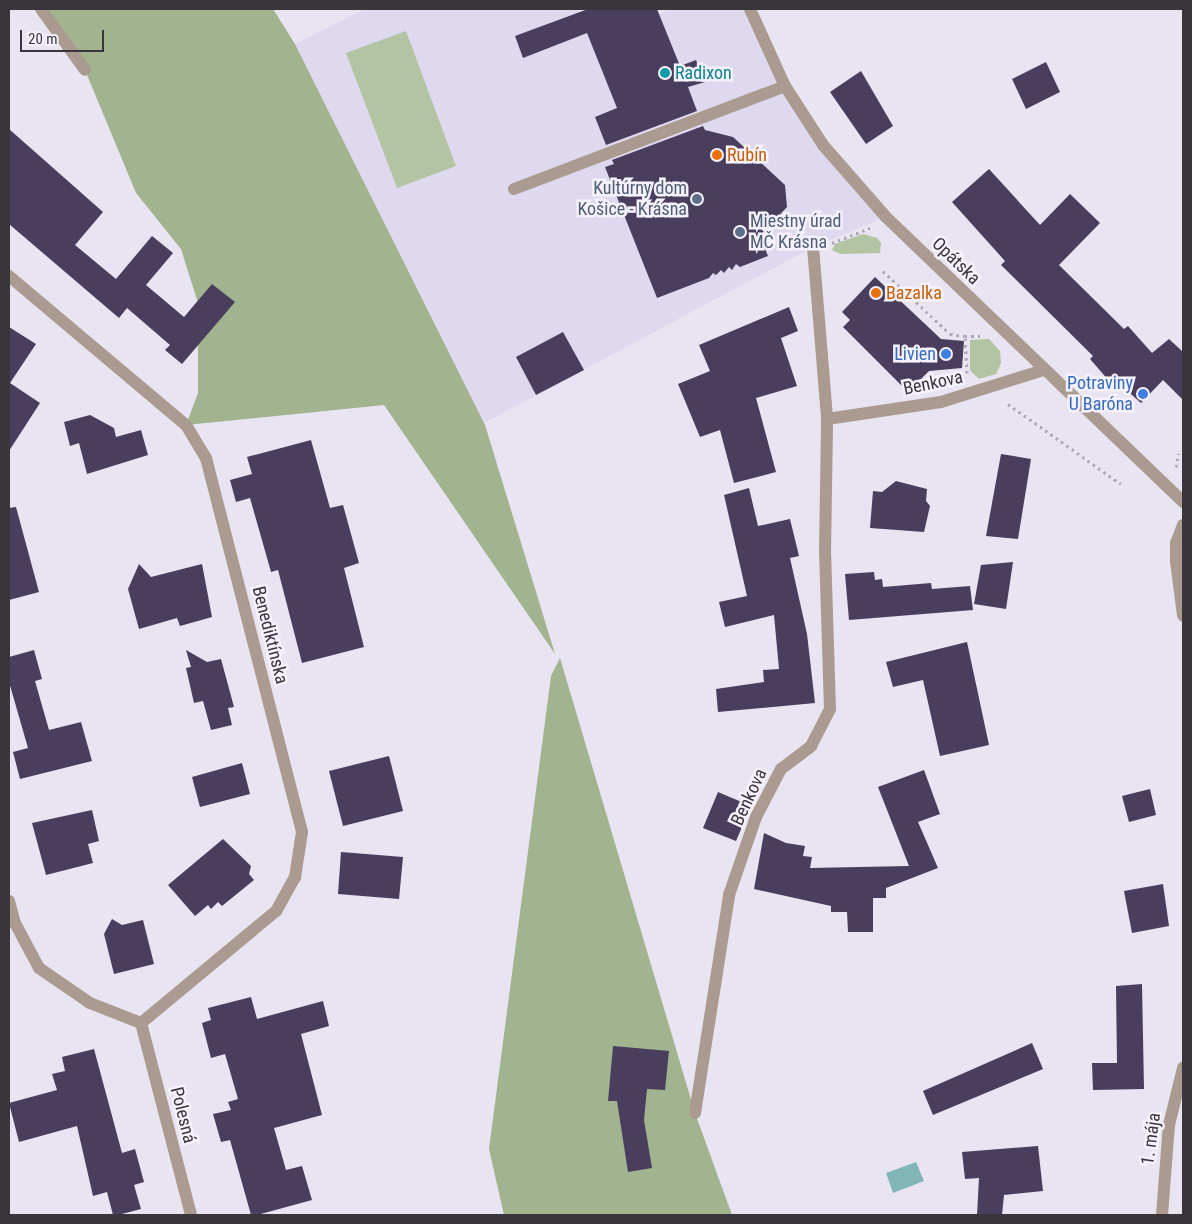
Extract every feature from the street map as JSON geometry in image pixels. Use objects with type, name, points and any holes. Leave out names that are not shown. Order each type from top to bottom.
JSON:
[{"type":"street","points":[[41,9],[85,70]]},
{"type":"street","name":"Opátska","points":[[750,9],[785,86],[823,144],[889,220],[1183,502]]},
{"type":"street","points":[[514,189],[785,86]]},
{"type":"street","name":"Benkova","points":[[695,1113],[729,895],[756,817],[782,769],[811,746],[830,709],[825,553],[827,419],[813,249]]},
{"type":"street","name":"Benediktínska","points":[[9,276],[186,425],[206,458],[302,832],[295,877],[276,910],[141,1022]]},
{"type":"street","name":"Benkova","points":[[827,419],[941,402],[1044,370]]},
{"type":"street","points":[[1183,525],[1176,543],[1176,561],[1183,616]]},
{"type":"street","points":[[9,901],[15,923],[39,968],[90,1004],[141,1022]]},
{"type":"street","name":"Polesná","points":[[141,1022],[191,1215]]},
{"type":"street","name":"1. mája","points":[[1162,1215],[1169,1125],[1183,1068]]},
{"type":"path","points":[[813,249],[889,220]]},
{"type":"path","points":[[882,271],[950,334],[1009,336]]},
{"type":"path","points":[[966,336],[965,371],[986,388],[1122,484]]},
{"type":"shaded area","points":[[41,9],[273,9],[295,44],[485,425],[555,654],[384,405],[186,425],[198,393],[198,303],[181,249],[136,193],[85,70]]},
{"type":"shaded area","points":[[365,9],[577,9],[594,43],[670,9],[750,9],[785,86],[886,217],[813,247],[484,423],[295,44]]},
{"type":"shaded area","points":[[406,31],[456,166],[397,188],[346,53]]},
{"type":"shaded area","points":[[863,234],[877,238],[881,243],[880,253],[840,254],[832,250],[835,244]]},
{"type":"shaded area","points":[[989,339],[1000,351],[1001,363],[996,374],[979,379],[970,370],[970,340]]},
{"type":"shaded area","points":[[560,658],[695,1113],[732,1215],[504,1215],[489,1149],[551,676]]},
{"type":"shaded area","points":[[916,1162],[924,1181],[893,1193],[886,1173]]},
{"type":"building","points":[[588,9],[657,9],[680,66],[696,60],[705,82],[688,87],[697,111],[606,145],[595,117],[617,108],[587,33],[523,58],[515,36]]},
{"type":"building","points":[[1046,62],[1060,92],[1026,109],[1012,79]]},
{"type":"building","points":[[861,71],[893,126],[866,144],[830,92]]},
{"type":"building","points":[[703,126],[705,130],[733,137],[785,185],[787,207],[761,235],[758,232],[768,256],[740,267],[736,264],[732,270],[729,267],[724,273],[721,270],[716,275],[713,273],[709,278],[657,298],[605,167],[614,164],[612,160]]},
{"type":"building","points":[[9,129],[103,212],[75,245],[116,279],[152,236],[173,253],[146,285],[184,317],[212,284],[235,302],[182,364],[165,350],[170,345],[127,308],[119,318],[9,224]]},
{"type":"building","points":[[989,169],[1040,225],[1070,194],[1100,223],[1059,265],[1124,329],[1128,326],[1152,353],[1169,339],[1183,352],[1183,400],[1163,380],[1141,403],[1113,378],[1110,382],[1090,359],[1093,356],[1001,265],[1005,261],[952,202]]},
{"type":"building","points":[[875,277],[941,339],[964,341],[962,368],[929,371],[908,392],[843,327],[850,320],[842,312]]},
{"type":"building","points":[[789,307],[798,331],[781,338],[797,386],[756,398],[776,472],[734,483],[720,430],[700,437],[678,384],[710,371],[699,345]]},
{"type":"building","points":[[9,327],[36,344],[10,383],[40,403],[9,451]]},
{"type":"building","points":[[563,332],[584,370],[536,395],[516,357]]},
{"type":"building","points":[[90,415],[114,428],[116,437],[141,430],[148,455],[87,474],[79,443],[70,446],[64,422]]},
{"type":"building","points":[[311,440],[330,508],[343,505],[359,563],[344,568],[364,647],[302,663],[278,570],[271,572],[250,498],[236,502],[230,480],[252,474],[247,457]]},
{"type":"building","points":[[1001,454],[1031,459],[1018,539],[986,536]]},
{"type":"building","points":[[896,481],[927,489],[926,501],[930,506],[924,532],[870,528],[873,491],[882,492]]},
{"type":"building","points":[[749,488],[758,526],[790,519],[799,556],[790,558],[807,634],[815,703],[718,712],[716,689],[764,682],[763,670],[779,669],[774,615],[725,627],[719,602],[747,596],[724,495]]},
{"type":"building","points":[[16,507],[39,592],[9,600],[9,508]]},
{"type":"building","points":[[1013,562],[1006,609],[974,604],[981,565]]},
{"type":"building","points":[[139,564],[151,577],[202,564],[212,617],[180,626],[177,618],[139,629],[128,589]]},
{"type":"building","points":[[874,572],[875,580],[882,579],[883,587],[931,583],[932,589],[970,586],[973,610],[849,620],[845,574]]},
{"type":"building","points":[[967,642],[989,745],[940,756],[923,680],[893,687],[886,662]]},
{"type":"building","points":[[34,650],[42,679],[35,681],[49,730],[81,722],[92,761],[20,779],[13,752],[28,748],[9,682],[9,657]]},
{"type":"building","points":[[186,650],[207,662],[221,659],[234,707],[228,708],[232,725],[211,730],[203,701],[194,703],[186,668],[191,667]]},
{"type":"building","points":[[389,756],[403,811],[343,826],[329,771]]},
{"type":"building","points":[[242,763],[250,794],[200,807],[192,777]]},
{"type":"building","points":[[924,770],[940,814],[918,822],[938,868],[886,888],[886,898],[873,898],[873,932],[848,932],[847,912],[831,912],[831,906],[754,889],[764,833],[786,843],[805,846],[803,856],[812,857],[810,868],[909,866],[878,787]]},
{"type":"building","points":[[1150,789],[1156,815],[1129,822],[1122,796]]},
{"type":"building","points":[[718,792],[751,806],[736,841],[703,828]]},
{"type":"building","points":[[92,810],[99,841],[88,844],[93,863],[46,875],[32,823]]},
{"type":"building","points":[[223,839],[251,866],[249,874],[254,880],[222,906],[218,902],[211,909],[208,905],[195,916],[168,885]]},
{"type":"building","points":[[341,852],[403,857],[399,899],[338,894]]},
{"type":"building","points":[[1163,884],[1169,926],[1132,933],[1124,891]]},
{"type":"building","points":[[112,919],[122,925],[143,920],[154,964],[114,974],[104,934]]},
{"type":"building","points":[[1142,984],[1144,1089],[1093,1090],[1092,1063],[1117,1063],[1116,986]]},
{"type":"building","points":[[251,997],[257,1019],[323,1001],[329,1026],[301,1034],[322,1115],[274,1128],[286,1170],[302,1166],[312,1200],[257,1215],[251,1215],[230,1140],[221,1142],[213,1114],[231,1110],[228,1102],[238,1099],[225,1054],[211,1058],[202,1023],[211,1020],[208,1008]]},
{"type":"building","points":[[1032,1043],[1043,1069],[933,1115],[923,1091]]},
{"type":"building","points":[[613,1046],[669,1051],[665,1090],[647,1089],[644,1120],[652,1168],[628,1172],[617,1101],[608,1101]]},
{"type":"building","points":[[94,1049],[122,1153],[135,1149],[144,1182],[134,1185],[141,1209],[118,1215],[113,1215],[107,1192],[93,1196],[77,1126],[19,1142],[9,1103],[57,1090],[52,1074],[65,1071],[62,1057]]},
{"type":"building","points":[[1038,1146],[1043,1191],[1004,1195],[1002,1215],[977,1215],[979,1178],[965,1179],[962,1152]]},
{"type":"place","name":"Radixon","points":[[665,73]]},
{"type":"place","name":"Rubín","points":[[717,155]]},
{"type":"place","name":"Kultúrny dom Košice - Krásna","points":[[697,199]]},
{"type":"place","name":"Miestny úrad MČ Krásna","points":[[740,232]]},
{"type":"place","name":"Bazalka","points":[[876,293]]},
{"type":"place","name":"Livien","points":[[946,354]]},
{"type":"place","name":"Potraviny U Baróna","points":[[1143,394]]}]
